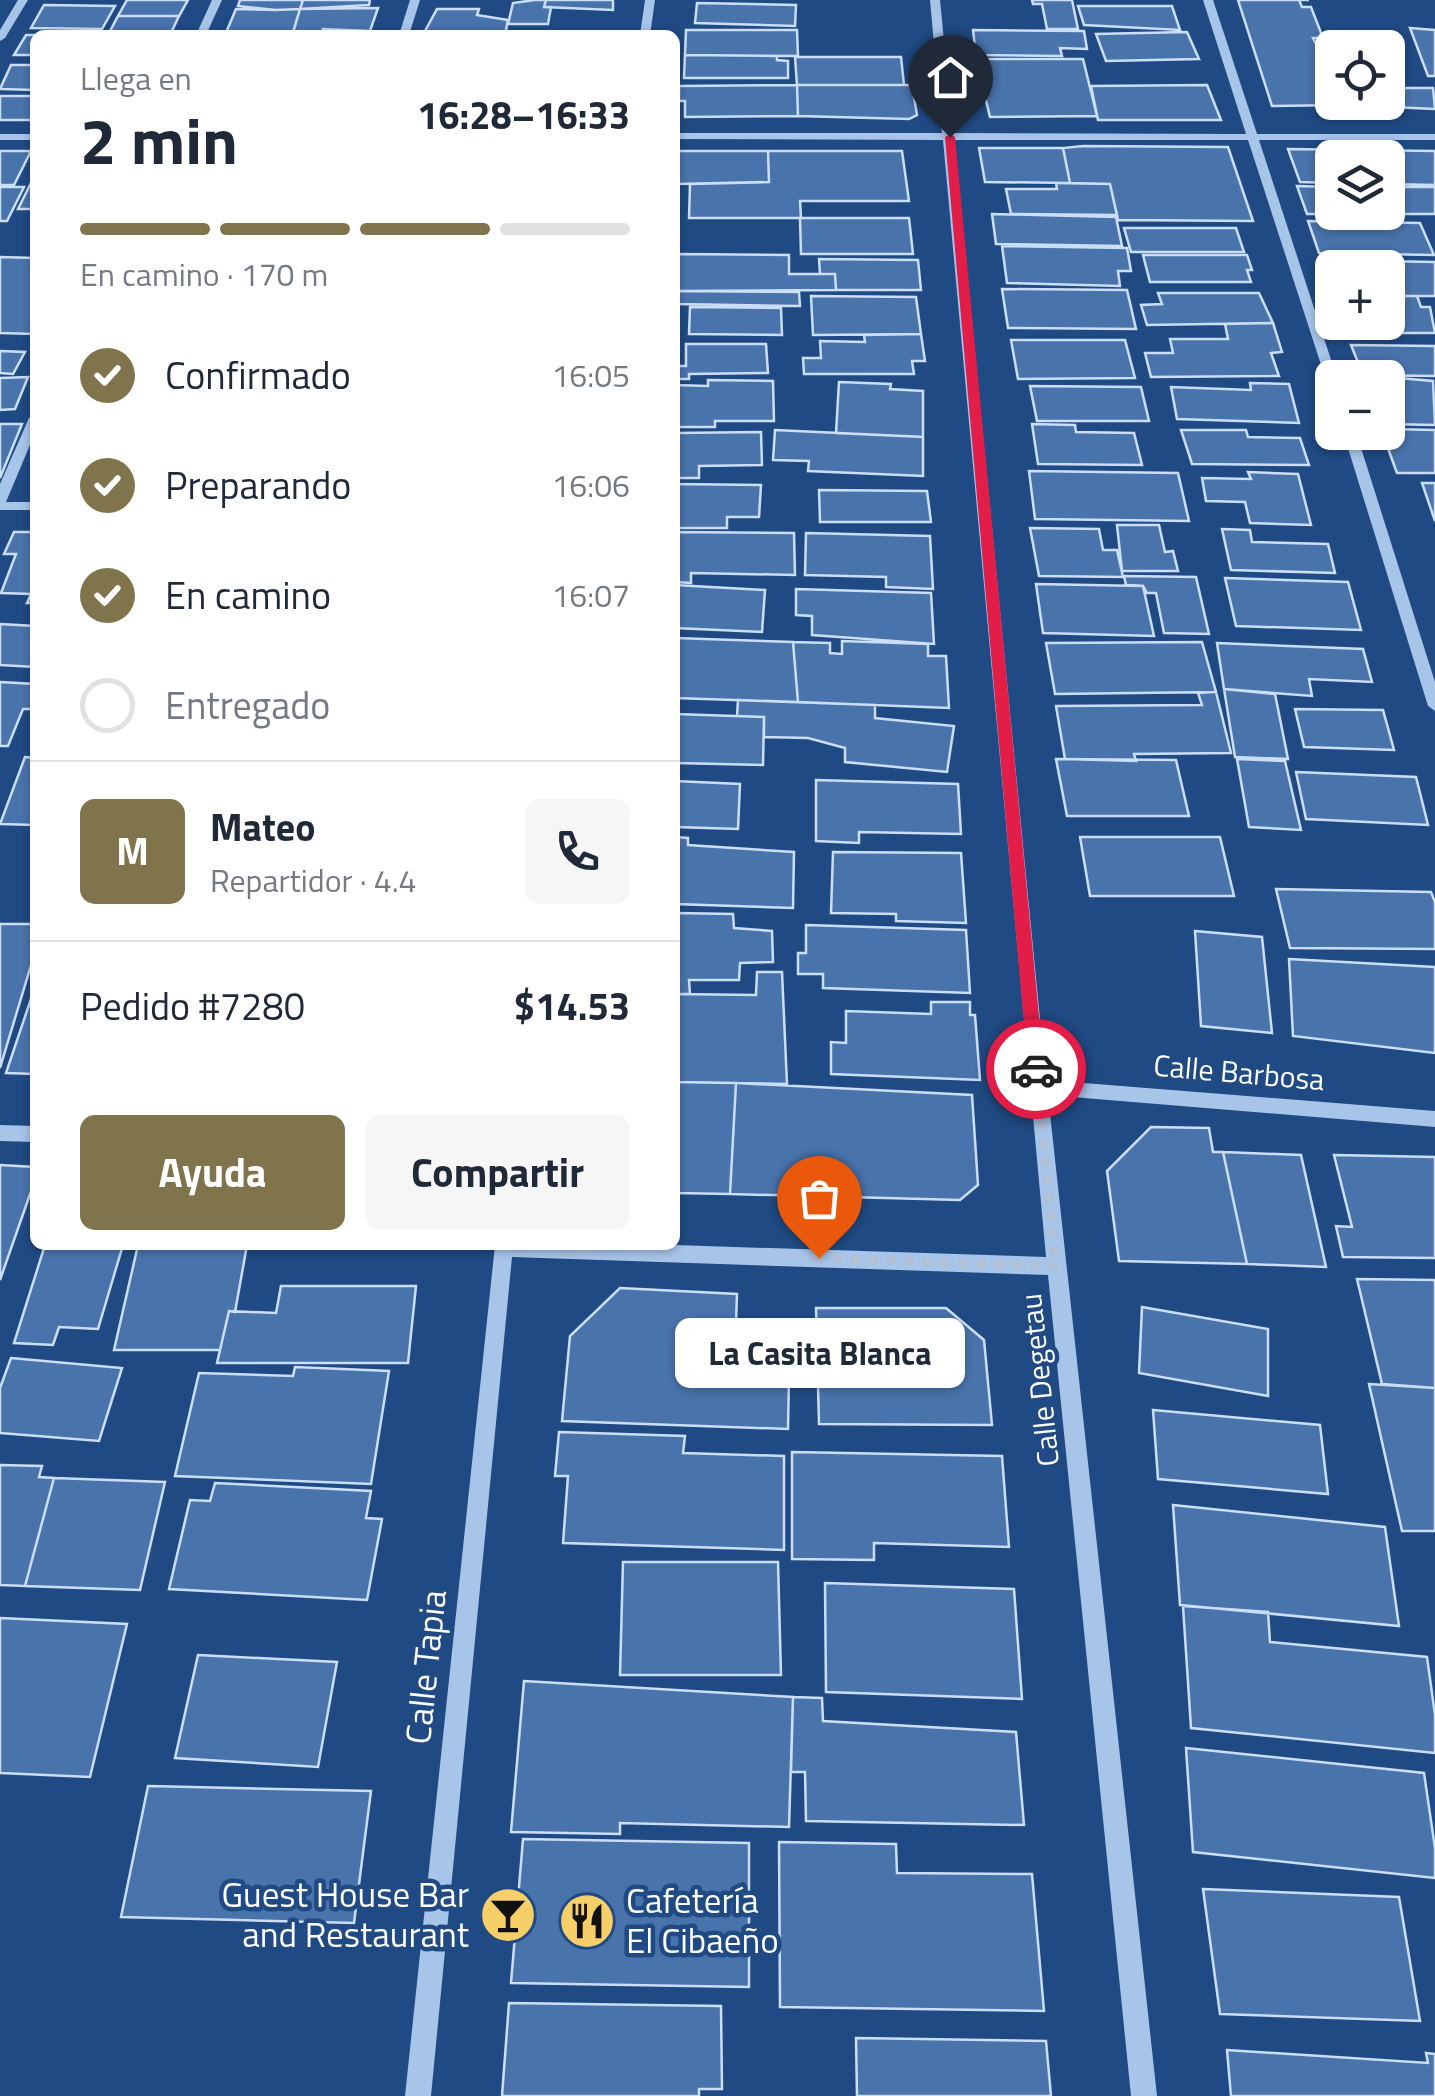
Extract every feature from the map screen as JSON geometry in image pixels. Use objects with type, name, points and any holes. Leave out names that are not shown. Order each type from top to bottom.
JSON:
[{"type":"street","points":[[0,38],[23,0]]},
{"type":"street","points":[[203,30],[216,0]]},
{"type":"street","points":[[406,30],[415,0]]},
{"type":"street","points":[[647,30],[650,0]]},
{"type":"street","name":"Calle Degetau","points":[[935,0],[1038,1087],[1144,2096]]},
{"type":"street","points":[[1208,0],[1326,360]]},
{"type":"street","points":[[680,136],[1435,137]]},
{"type":"street","points":[[0,138],[30,137]]},
{"type":"street","points":[[30,430],[0,503],[30,506]]},
{"type":"street","points":[[1355,450],[1435,706]]},
{"type":"street","name":"Calle Barbosa","points":[[1038,1087],[1435,1118]]},
{"type":"street","points":[[0,1133],[30,1134]]},
{"type":"street","name":"Calle Tapia","points":[[418,2096],[504,1250]]},
{"type":"street","points":[[614,1250],[1056,1266]]},
{"type":"building","points":[[127,0],[188,0],[179,16],[118,16]]},
{"type":"building","points":[[240,0],[303,0],[300,9],[276,10],[238,6]]},
{"type":"building","points":[[303,0],[370,0],[369,5],[300,9]]},
{"type":"building","points":[[546,0],[544,7],[551,7],[548,24],[508,24],[513,3]]},
{"type":"building","points":[[546,0],[613,0],[613,10],[544,7]]},
{"type":"building","points":[[1032,0],[1072,0],[1078,29],[1047,29],[1042,4],[1033,4]]},
{"type":"building","points":[[1238,0],[1299,0],[1302,7],[1311,7],[1320,30],[1315,30],[1313,38],[1315,105],[1272,106]]},
{"type":"building","points":[[697,3],[796,5],[795,26],[695,23]]},
{"type":"building","points":[[44,5],[115,6],[102,29],[31,28]]},
{"type":"building","points":[[1078,6],[1172,6],[1180,30],[1084,25]]},
{"type":"building","points":[[378,8],[370,30],[294,30],[300,9]]},
{"type":"building","points":[[236,9],[300,9],[294,30],[227,30]]},
{"type":"building","points":[[437,9],[479,9],[477,15],[508,20],[506,30],[426,30]]},
{"type":"building","points":[[118,16],[179,16],[172,30],[111,30]]},
{"type":"building","points":[[1410,28],[1435,30],[1435,76],[1428,76]]},
{"type":"building","points":[[686,30],[797,30],[798,56],[685,55]]},
{"type":"building","points":[[973,30],[1084,31],[1087,49],[1060,48],[1062,56],[976,55]]},
{"type":"building","points":[[1187,32],[1199,59],[1106,61],[1096,34]]},
{"type":"building","points":[[26,35],[30,35],[30,55],[14,55]]},
{"type":"building","points":[[685,55],[777,56],[777,60],[788,61],[788,78],[684,78]]},
{"type":"building","points":[[795,57],[901,57],[904,85],[797,85]]},
{"type":"building","points":[[976,59],[1083,59],[1097,116],[990,117]]},
{"type":"building","points":[[11,65],[30,65],[30,90],[0,89]]},
{"type":"building","points":[[797,85],[798,116],[685,117],[680,86]]},
{"type":"building","points":[[797,85],[912,85],[917,115],[909,119],[798,116]]},
{"type":"building","points":[[1207,85],[1221,120],[1098,120],[1091,86]]},
{"type":"building","points":[[1405,88],[1433,88],[1435,109],[1405,108]]},
{"type":"building","points":[[0,96],[30,96],[30,120],[0,120]]},
{"type":"building","points":[[1228,147],[1253,221],[1118,220],[1110,184],[1070,183],[1063,148]]},
{"type":"building","points":[[979,148],[1063,148],[1070,183],[985,182]]},
{"type":"building","points":[[1288,149],[1315,149],[1315,182],[1300,182]]},
{"type":"building","points":[[0,151],[30,151],[14,185],[0,185]]},
{"type":"building","points":[[680,151],[768,151],[769,182],[680,184]]},
{"type":"building","points":[[768,151],[902,151],[909,201],[800,201],[801,218],[689,218],[690,184],[769,182]]},
{"type":"building","points":[[1405,151],[1435,151],[1435,185],[1405,184]]},
{"type":"building","points":[[1056,183],[1110,184],[1117,215],[1011,214],[1006,189],[1057,189]]},
{"type":"building","points":[[30,185],[30,209],[18,209]]},
{"type":"building","points":[[1297,186],[1315,187],[1315,214],[1307,214]]},
{"type":"building","points":[[0,187],[24,187],[7,221],[0,221]]},
{"type":"building","points":[[1405,187],[1435,187],[1435,214],[1405,214]]},
{"type":"building","points":[[992,214],[1116,217],[1122,246],[996,244]]},
{"type":"building","points":[[800,218],[909,218],[913,254],[801,254]]},
{"type":"building","points":[[1308,221],[1315,221],[1315,230],[1405,230],[1405,223],[1420,223],[1434,255],[1405,254],[1405,250],[1318,250]]},
{"type":"building","points":[[1124,228],[1236,228],[1244,252],[1131,252]]},
{"type":"building","points":[[1002,246],[1127,248],[1131,271],[1118,271],[1120,286],[1007,283]]},
{"type":"building","points":[[680,254],[789,255],[789,274],[835,274],[836,290],[680,291]]},
{"type":"building","points":[[1143,255],[1247,255],[1251,282],[1150,282]]},
{"type":"building","points":[[0,257],[30,258],[30,334],[0,333]]},
{"type":"building","points":[[819,259],[918,260],[921,290],[836,290],[835,274],[820,274]]},
{"type":"building","points":[[1405,261],[1435,262],[1435,296],[1405,296]]},
{"type":"building","points":[[1002,289],[1127,290],[1136,329],[1008,328]]},
{"type":"building","points":[[680,291],[799,292],[800,306],[680,304]]},
{"type":"building","points":[[1158,293],[1259,293],[1273,323],[1147,325],[1141,305],[1162,304]]},
{"type":"building","points":[[811,296],[916,297],[921,334],[813,335]]},
{"type":"building","points":[[1405,296],[1417,296],[1421,307],[1430,307],[1435,333],[1405,333]]},
{"type":"building","points":[[690,307],[781,308],[782,335],[689,334]]},
{"type":"building","points":[[1273,323],[1282,352],[1271,353],[1279,376],[1151,377],[1145,353],[1173,353],[1170,339],[1228,339],[1225,324]]},
{"type":"building","points":[[921,334],[925,361],[912,361],[914,374],[804,374],[803,358],[821,358],[820,341],[865,342],[864,335]]},
{"type":"building","points":[[1011,340],[1125,340],[1135,378],[1018,379]]},
{"type":"building","points":[[686,344],[766,344],[768,373],[689,374],[689,379],[680,379],[680,366],[686,366]]},
{"type":"building","points":[[1351,345],[1435,346],[1435,376],[1405,376],[1405,360],[1357,360]]},
{"type":"building","points":[[0,351],[25,352],[13,374],[0,373]]},
{"type":"building","points":[[28,377],[15,409],[0,410],[0,378]]},
{"type":"building","points":[[1405,379],[1433,381],[1435,425],[1405,424]]},
{"type":"building","points":[[708,380],[773,381],[774,421],[715,421],[715,427],[680,427],[680,385],[708,386]]},
{"type":"building","points":[[839,382],[891,384],[890,389],[923,391],[923,437],[836,433]]},
{"type":"building","points":[[1250,383],[1289,384],[1299,423],[1177,419],[1171,387],[1251,390]]},
{"type":"building","points":[[1030,386],[1141,387],[1149,421],[1037,421]]},
{"type":"building","points":[[0,424],[22,424],[0,478]]},
{"type":"building","points":[[1032,424],[1075,425],[1076,432],[1134,433],[1142,465],[1038,464]]},
{"type":"building","points":[[1405,429],[1435,430],[1435,473],[1397,473],[1389,450],[1405,450]]},
{"type":"building","points":[[775,430],[923,437],[923,476],[808,471],[809,461],[773,460]]},
{"type":"building","points":[[1181,430],[1246,430],[1248,437],[1300,438],[1309,465],[1192,464]]},
{"type":"building","points":[[761,432],[762,465],[699,466],[699,478],[680,478],[680,433]]},
{"type":"building","points":[[1029,471],[1178,473],[1189,521],[1035,519]]},
{"type":"building","points":[[1248,472],[1298,474],[1311,525],[1250,523],[1245,502],[1206,501],[1202,478],[1251,479]]},
{"type":"building","points":[[1422,483],[1435,483],[1435,521]]},
{"type":"building","points":[[680,484],[761,485],[759,517],[727,517],[727,528],[680,528]]},
{"type":"building","points":[[819,490],[927,491],[931,522],[820,522]]},
{"type":"building","points":[[1117,525],[1159,525],[1165,552],[1173,551],[1178,571],[1122,571]]},
{"type":"building","points":[[1030,528],[1099,529],[1103,550],[1117,550],[1123,577],[1039,576]]},
{"type":"building","points":[[1222,529],[1250,530],[1252,542],[1328,544],[1335,573],[1231,570]]},
{"type":"building","points":[[14,532],[30,532],[30,594],[1,593],[16,554],[4,554]]},
{"type":"building","points":[[680,532],[794,533],[795,575],[691,573],[691,583],[680,582]]},
{"type":"building","points":[[806,533],[930,536],[933,589],[886,587],[886,577],[805,575]]},
{"type":"building","points":[[1124,576],[1196,577],[1209,634],[1164,633],[1156,593],[1147,593],[1143,586],[1126,585]]},
{"type":"building","points":[[1225,578],[1348,582],[1361,630],[1236,626]]},
{"type":"building","points":[[1036,584],[1143,586],[1154,636],[1043,633]]},
{"type":"building","points":[[680,585],[765,590],[762,632],[680,628]]},
{"type":"building","points":[[796,589],[931,593],[934,644],[812,635],[812,616],[796,615]]},
{"type":"building","points":[[0,624],[30,626],[30,667],[0,665]]},
{"type":"building","points":[[680,638],[793,642],[798,702],[680,698]]},
{"type":"building","points":[[842,641],[928,644],[928,656],[946,656],[949,708],[798,702],[793,642],[830,643],[830,653],[842,654]]},
{"type":"building","points":[[1202,642],[1216,692],[1055,694],[1046,643]]},
{"type":"building","points":[[1217,643],[1363,649],[1372,682],[1309,679],[1312,696],[1224,689]]},
{"type":"building","points":[[0,682],[30,684],[30,709],[23,709],[8,746],[0,746]]},
{"type":"building","points":[[1224,689],[1275,694],[1288,759],[1235,757]]},
{"type":"building","points":[[1216,692],[1231,753],[1134,754],[1136,761],[1065,759],[1056,706],[1202,705],[1198,693]]},
{"type":"building","points":[[738,700],[875,705],[875,718],[954,726],[947,772],[845,762],[845,748],[808,738],[764,737],[764,717],[737,716]]},
{"type":"building","points":[[1295,709],[1383,710],[1394,750],[1304,747]]},
{"type":"building","points":[[680,714],[764,717],[763,765],[680,763]]},
{"type":"building","points":[[25,757],[30,758],[30,825],[0,824]]},
{"type":"building","points":[[1056,759],[1176,760],[1189,816],[1067,816]]},
{"type":"building","points":[[1237,759],[1285,761],[1301,830],[1249,827]]},
{"type":"building","points":[[1296,772],[1416,777],[1428,825],[1306,819]]},
{"type":"building","points":[[816,780],[958,784],[961,834],[859,832],[859,843],[816,841]]},
{"type":"building","points":[[680,781],[740,784],[738,829],[680,827]]},
{"type":"building","points":[[680,837],[688,838],[688,845],[794,852],[793,908],[680,904]]},
{"type":"building","points":[[1080,837],[1220,837],[1234,896],[1090,896]]},
{"type":"building","points":[[833,852],[961,853],[966,923],[896,921],[896,914],[831,913]]},
{"type":"building","points":[[1276,889],[1431,892],[1435,902],[1435,949],[1290,948]]},
{"type":"building","points":[[680,913],[733,914],[734,928],[772,931],[773,962],[740,963],[739,980],[689,980],[690,994],[680,994]]},
{"type":"building","points":[[0,924],[30,924],[30,969],[0,1068]]},
{"type":"building","points":[[806,925],[966,930],[970,993],[823,988],[823,974],[798,974],[798,953],[806,953]]},
{"type":"building","points":[[1195,931],[1262,937],[1272,1033],[1201,1026]]},
{"type":"building","points":[[1289,959],[1435,967],[1435,1053],[1293,1036]]},
{"type":"building","points":[[757,972],[782,972],[787,1084],[680,1082],[680,994],[756,995]]},
{"type":"building","points":[[30,1002],[30,1074],[6,1073]]},
{"type":"building","points":[[931,1002],[970,1002],[970,1015],[975,1015],[980,1080],[831,1074],[831,1042],[846,1043],[846,1011],[931,1014]]},
{"type":"building","points":[[680,1082],[736,1083],[730,1194],[680,1193]]},
{"type":"building","points":[[736,1083],[972,1095],[978,1185],[960,1200],[730,1194]]},
{"type":"building","points":[[1151,1127],[1209,1128],[1213,1152],[1223,1152],[1247,1264],[1119,1261],[1107,1171]]},
{"type":"building","points":[[1223,1152],[1301,1155],[1326,1267],[1247,1264]]},
{"type":"building","points":[[1334,1155],[1435,1157],[1435,1258],[1343,1257],[1336,1226],[1352,1227]]},
{"type":"building","points":[[0,1165],[30,1167],[30,1194],[0,1280]]},
{"type":"building","points":[[43,1250],[122,1250],[98,1329],[59,1327],[53,1345],[14,1343]]},
{"type":"building","points":[[137,1250],[246,1250],[235,1312],[229,1311],[220,1350],[114,1350]]},
{"type":"building","points":[[1357,1279],[1435,1280],[1435,1388],[1382,1384]]},
{"type":"building","points":[[281,1286],[416,1286],[408,1363],[217,1363],[229,1311],[276,1313]]},
{"type":"building","points":[[620,1288],[737,1294],[736,1322],[790,1324],[788,1429],[562,1421],[570,1336]]},
{"type":"building","points":[[1142,1307],[1268,1329],[1268,1396],[1139,1373]]},
{"type":"building","points":[[816,1308],[946,1308],[984,1340],[992,1425],[819,1424]]},
{"type":"building","points":[[11,1358],[122,1368],[99,1441],[0,1433],[0,1388]]},
{"type":"building","points":[[295,1367],[389,1371],[371,1484],[175,1476],[199,1373],[293,1376]]},
{"type":"building","points":[[1369,1384],[1435,1388],[1435,1531],[1402,1531]]},
{"type":"building","points":[[1153,1410],[1320,1425],[1328,1494],[1158,1479]]},
{"type":"building","points":[[559,1432],[685,1436],[683,1453],[784,1456],[784,1550],[563,1543],[568,1476],[555,1476]]},
{"type":"building","points":[[792,1452],[1002,1456],[1009,1547],[874,1543],[874,1560],[792,1559]]},
{"type":"building","points":[[0,1465],[42,1466],[39,1477],[54,1478],[25,1586],[0,1585]]},
{"type":"building","points":[[54,1478],[165,1482],[140,1590],[25,1586]]},
{"type":"building","points":[[215,1483],[371,1491],[366,1518],[382,1519],[367,1600],[169,1589],[190,1500],[210,1501]]},
{"type":"building","points":[[1173,1505],[1385,1527],[1399,1626],[1180,1605]]},
{"type":"building","points":[[623,1562],[778,1562],[781,1675],[620,1675]]},
{"type":"building","points":[[825,1583],[1014,1589],[1022,1699],[826,1692]]},
{"type":"building","points":[[1183,1606],[1268,1612],[1270,1642],[1427,1657],[1435,1715],[1435,1753],[1191,1728]]},
{"type":"building","points":[[0,1618],[127,1624],[90,1777],[0,1773]]},
{"type":"building","points":[[198,1655],[337,1662],[318,1767],[175,1758]]},
{"type":"building","points":[[524,1681],[793,1697],[789,1827],[620,1823],[620,1834],[511,1832]]},
{"type":"building","points":[[793,1697],[822,1698],[823,1721],[1016,1732],[1024,1825],[806,1821],[805,1772],[791,1772]]},
{"type":"building","points":[[1186,1748],[1424,1773],[1435,1848],[1435,1878],[1193,1852]]},
{"type":"building","points":[[148,1786],[371,1791],[354,1923],[121,1917]]},
{"type":"building","points":[[523,1839],[749,1843],[749,1987],[511,1983]]},
{"type":"building","points":[[779,1842],[896,1844],[897,1873],[1032,1874],[1044,2011],[780,2007]]},
{"type":"building","points":[[1203,1889],[1399,1897],[1420,2021],[1220,2014]]},
{"type":"building","points":[[509,2003],[721,2006],[722,2089],[699,2089],[699,2096],[502,2096]]},
{"type":"building","points":[[856,2038],[1046,2041],[1051,2096],[857,2096]]},
{"type":"building","points":[[1227,2050],[1428,2063],[1426,2053],[1435,2054],[1435,2096],[1231,2096]]},
{"type":"way so far","points":[[819,1258],[1056,1266],[1036,1069]]},
{"type":"place","name":"La Casita Blanca","points":[[819,1258]]},
{"type":"place","name":"Guest House Bar and Restaurant","points":[[508,1915]]},
{"type":"place","name":"Cafetería El Cibaeño","points":[[587,1921]]},
{"type":"route","points":[[950,137],[1036,1069]]}]
